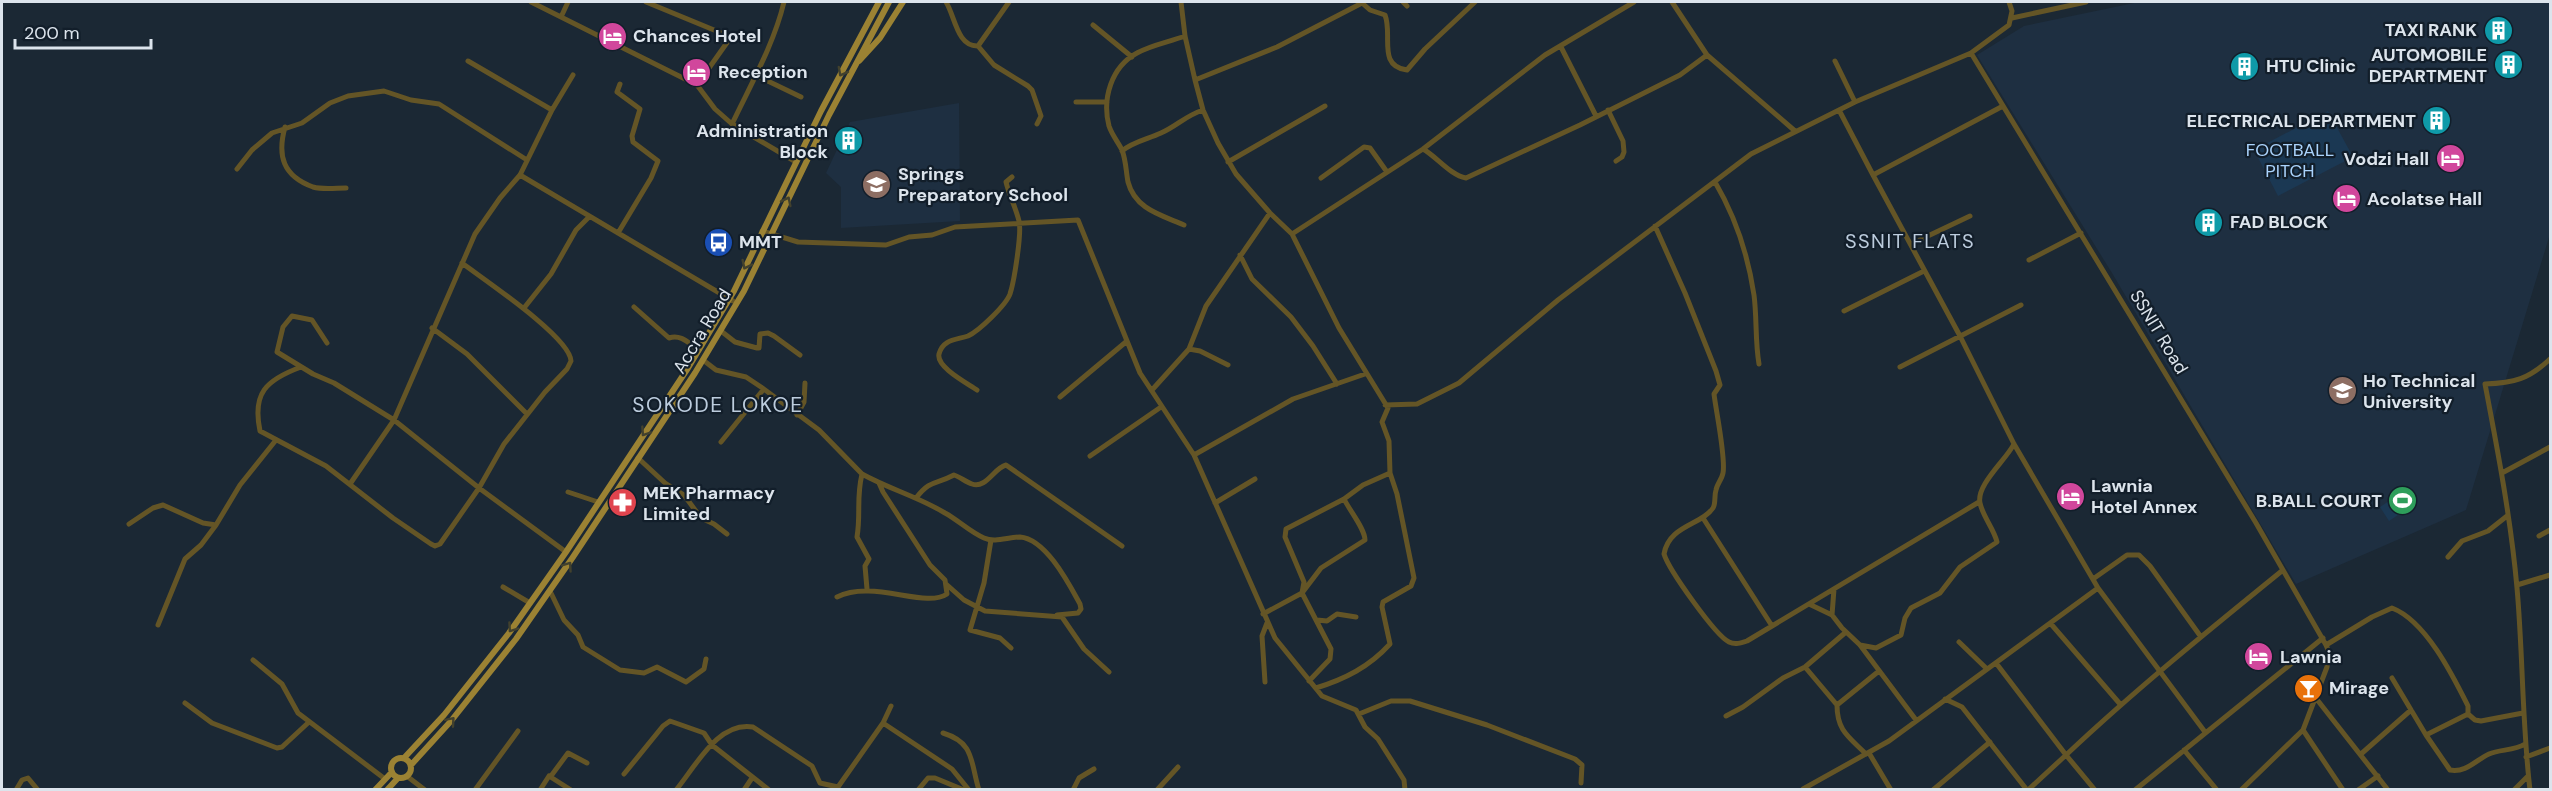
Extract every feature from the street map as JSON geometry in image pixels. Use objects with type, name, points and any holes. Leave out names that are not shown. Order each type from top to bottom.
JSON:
[{"type":"main road","name":"Accra Road","points":[[375,789],[392,772],[394,762],[404,758],[481,671],[566,552],[699,350],[729,299],[796,162],[879,2]]},
{"type":"main road","name":"Accra Road","points":[[408,777],[411,765],[488,676],[550,591],[721,331],[738,303],[770,234],[889,2]]},
{"type":"main road","points":[[855,65],[871,49],[903,2]]},
{"type":"main road","points":[[858,41],[887,26]]},
{"type":"main road","points":[[404,758],[411,765]]},
{"type":"main road","points":[[392,772],[398,778]]},
{"type":"main road","points":[[387,789],[398,778],[408,777]]},
{"type":"street","points":[[531,2],[697,85],[715,109],[732,124],[796,162]]},
{"type":"street","points":[[561,17],[568,2]]},
{"type":"street","points":[[646,2],[731,37],[697,85]]},
{"type":"street","points":[[732,124],[781,17],[784,2]]},
{"type":"street","points":[[946,2],[964,41],[970,46],[978,46],[994,65],[1032,90],[1041,116],[1037,124]]},
{"type":"street","points":[[978,46],[1009,2]]},
{"type":"street","points":[[1181,2],[1194,80],[1203,110],[1228,162],[1270,213],[1292,234],[1339,328],[1365,374],[1388,408],[1382,422],[1389,441],[1390,473],[1397,494],[1414,578],[1411,586],[1383,602],[1382,607],[1390,644],[1383,652],[1358,672],[1316,688]]},
{"type":"street","points":[[1194,80],[1277,48],[1341,16],[1362,2],[1370,10],[1385,15],[1390,41],[1387,54],[1391,63],[1398,69],[1407,70],[1475,2]]},
{"type":"street","points":[[1292,234],[1423,149],[1545,55],[1634,2]]},
{"type":"street","points":[[1672,2],[1707,55],[1752,91],[1795,131]]},
{"type":"street","points":[[2009,2],[2012,18]]},
{"type":"street","points":[[1385,405],[1417,404],[1459,383],[1558,300],[1751,154],[1855,102],[1971,53],[2001,33],[2012,18],[2086,2]]},
{"type":"street","points":[[1093,25],[1132,57]]},
{"type":"street","points":[[1184,225],[1154,212],[1135,200],[1129,185],[1122,150],[1109,124],[1107,102],[1112,80],[1125,62],[1132,57],[1185,36]]},
{"type":"street","points":[[1561,47],[1596,116]]},
{"type":"street","name":"SSNIT Road","points":[[1971,53],[2323,638],[2329,660],[2303,730]]},
{"type":"street","points":[[1423,149],[1434,155],[1459,176],[1466,177],[1680,75],[1707,55]]},
{"type":"street","points":[[1835,61],[1855,102]]},
{"type":"street","points":[[468,62],[552,110]]},
{"type":"street","points":[[350,484],[394,420],[432,328],[475,234],[500,198],[520,175],[552,110],[573,75]]},
{"type":"street","points":[[755,75],[801,97]]},
{"type":"street","points":[[618,233],[651,178],[658,161],[633,142],[632,136],[640,108],[618,92],[620,84]]},
{"type":"street","points":[[237,169],[261,141],[285,127],[302,123],[330,103],[339,99],[384,92],[411,100],[439,104],[527,160]]},
{"type":"street","points":[[1076,102],[1107,102]]},
{"type":"street","points":[[1228,162],[1325,106]]},
{"type":"street","points":[[1873,175],[2003,106]]},
{"type":"street","points":[[1122,150],[1164,132],[1187,116],[1203,110]]},
{"type":"street","points":[[1608,110],[1624,145],[1622,157],[1616,161]]},
{"type":"street","points":[[1839,110],[1960,336],[2014,444],[2098,588],[2205,732]]},
{"type":"street","points":[[285,127],[280,144],[282,162],[294,176],[315,187],[346,188]]},
{"type":"street","points":[[1321,178],[1364,147],[1370,148],[1387,172]]},
{"type":"street","points":[[520,175],[738,303]]},
{"type":"street","points":[[977,390],[939,362],[939,356],[943,346],[952,339],[972,334],[1006,301],[1010,294],[1020,223],[1006,182],[1012,177]]},
{"type":"street","points":[[1715,182],[1726,201],[1742,242],[1754,295],[1759,364]]},
{"type":"street","points":[[1152,390],[1189,349],[1206,306],[1270,213]]},
{"type":"street","points":[[1911,244],[1970,216]]},
{"type":"street","points":[[524,308],[551,274],[576,230],[589,217]]},
{"type":"street","points":[[762,231],[798,242],[886,245],[909,237],[932,235],[955,227],[1078,220],[1140,373],[1194,456],[1275,638],[1322,696],[1352,707],[1359,714],[1365,726],[1386,751],[1404,787],[1396,789]]},
{"type":"street","points":[[1655,225],[1685,293],[1720,385],[1714,394],[1723,472],[1716,489],[1714,507],[1703,518],[1692,522],[1678,532],[1669,542],[1664,554],[1700,609],[1728,641],[1735,644],[1748,641],[1979,502],[1985,483],[2014,444]]},
{"type":"street","points":[[2029,260],[2081,233]]},
{"type":"street","points":[[1240,255],[1252,279],[1291,317],[1337,384]]},
{"type":"street","points":[[301,368],[269,382],[257,409],[260,431],[315,459],[393,518],[435,546],[445,539],[479,488],[504,444],[567,369],[571,357],[566,348],[524,308],[462,263]]},
{"type":"street","points":[[1844,311],[1924,271]]},
{"type":"street","points":[[1900,367],[2021,305]]},
{"type":"street","points":[[634,307],[669,338],[676,336],[699,350]]},
{"type":"street","points":[[327,343],[312,320],[292,316],[283,327],[277,352],[301,368],[334,383],[394,420],[479,488],[566,552]]},
{"type":"street","points":[[432,328],[466,354],[527,414]]},
{"type":"street","points":[[721,331],[735,342],[757,348],[760,334],[768,333],[800,355]]},
{"type":"street","points":[[1060,397],[1126,341]]},
{"type":"street","points":[[1189,349],[1200,351],[1228,365]]},
{"type":"street","points":[[2530,789],[2523,713],[2517,585],[2502,473],[2485,384],[2509,383],[2519,380],[2535,372],[2550,359]]},
{"type":"street","points":[[703,360],[723,374],[730,373],[746,377],[819,430],[862,474],[945,512],[985,538],[991,540],[1024,537],[1038,546],[1054,561],[1081,609],[1078,613],[1018,615],[985,611],[964,600],[930,565],[897,516],[879,483]]},
{"type":"street","points":[[1194,456],[1293,399],[1365,374]]},
{"type":"street","points":[[797,415],[804,402],[805,383]]},
{"type":"street","points":[[721,442],[764,390]]},
{"type":"street","points":[[1090,456],[1161,407]]},
{"type":"street","points":[[158,625],[185,559],[201,545],[240,485],[276,440]]},
{"type":"street","points":[[2502,473],[2550,447]]},
{"type":"street","points":[[638,458],[665,483],[684,495],[701,518],[727,534]]},
{"type":"street","points":[[916,498],[926,486],[934,481],[954,475],[975,485],[980,484],[1001,466],[1006,465],[1122,546]]},
{"type":"street","points":[[1309,681],[1329,659],[1331,649],[1302,593],[1304,582],[1285,537],[1286,530],[1390,473]]},
{"type":"street","points":[[862,474],[857,492],[860,524],[857,537],[869,559],[865,566],[867,589]]},
{"type":"street","points":[[1215,503],[1255,479]]},
{"type":"street","points":[[568,492],[598,502]]},
{"type":"street","points":[[1263,614],[1302,593],[1321,568],[1365,540],[1365,532],[1352,515],[1344,499]]},
{"type":"street","points":[[1860,645],[1876,648],[1900,635],[1911,608],[1940,593],[1960,567],[1997,542],[1979,502]]},
{"type":"street","points":[[129,524],[153,508],[163,505],[203,523],[216,525]]},
{"type":"street","points":[[2448,557],[2462,541],[2488,531],[2507,516]]},
{"type":"street","points":[[1703,518],[1772,626]]},
{"type":"street","points":[[2539,536],[2550,530]]},
{"type":"street","points":[[991,540],[987,568],[971,632],[1000,638],[1011,648]]},
{"type":"street","points":[[2093,579],[2127,555],[2134,553],[2139,555],[2155,572],[2201,637]]},
{"type":"street","points":[[1945,699],[1962,707],[2028,789],[2120,704],[2161,673],[2283,570]]},
{"type":"street","points":[[2517,585],[2550,575]]},
{"type":"street","points":[[837,597],[867,589],[933,599],[947,595],[946,584]]},
{"type":"street","points":[[503,586],[530,603]]},
{"type":"street","points":[[1803,789],[1868,753],[2098,588]]},
{"type":"street","points":[[1832,615],[1834,589]]},
{"type":"street","points":[[550,591],[564,620],[578,635],[583,647],[620,670],[644,673],[657,668],[686,682],[704,669],[706,659]]},
{"type":"street","points":[[1809,604],[1832,615],[1860,645],[1916,720]]},
{"type":"street","points":[[2326,645],[2372,617],[2392,608],[2408,618],[2443,658],[2468,706],[2469,714],[2475,720],[2481,722],[2523,713]]},
{"type":"street","points":[[1317,620],[1327,621],[1337,614],[1356,617]]},
{"type":"street","points":[[1057,615],[1065,620],[1084,649],[1109,672]]},
{"type":"street","points":[[1265,682],[1262,636],[1267,623]]},
{"type":"street","points":[[2050,624],[2120,704]]},
{"type":"street","points":[[1726,716],[1743,707],[1783,678],[1805,667],[1846,632]]},
{"type":"street","points":[[2135,789],[2323,638]]},
{"type":"street","points":[[1959,642],[1987,669]]},
{"type":"street","points":[[253,660],[282,684],[298,713],[385,778]]},
{"type":"street","points":[[1996,663],[2095,789]]},
{"type":"street","points":[[1805,667],[1837,705],[1837,721],[1848,736],[1868,753],[1891,789]]},
{"type":"street","points":[[1837,705],[1879,671]]},
{"type":"street","points":[[2392,678],[2450,770],[2457,771],[2490,753],[2519,748],[2525,744]]},
{"type":"street","points":[[2315,697],[2388,789]]},
{"type":"street","points":[[1359,714],[1390,701],[1410,701],[1429,705],[1458,718],[1487,725],[1575,759],[1582,765],[1581,783]]},
{"type":"street","points":[[185,703],[212,723],[277,748],[282,747],[309,722]]},
{"type":"street","points":[[676,789],[724,732],[741,726],[753,727],[812,766],[820,783],[836,788],[883,723],[891,706]]},
{"type":"street","points":[[2361,754],[2411,710]]},
{"type":"street","points":[[2426,735],[2469,714]]},
{"type":"street","points":[[624,774],[663,726],[670,721],[701,731],[712,746],[769,789]]},
{"type":"street","points":[[883,723],[952,769],[969,789]]},
{"type":"street","points":[[475,789],[518,730]]},
{"type":"street","points":[[2241,789],[2303,730],[2343,789]]},
{"type":"street","points":[[943,733],[956,737],[968,746],[980,789]]},
{"type":"street","points":[[1933,789],[1990,742]]},
{"type":"street","points":[[2526,757],[2550,748]]},
{"type":"street","points":[[2184,750],[2217,789]]},
{"type":"street","points":[[540,789],[568,753],[587,763]]},
{"type":"street","points":[[1157,789],[1178,767]]},
{"type":"street","points":[[1073,789],[1080,778],[1094,769]]},
{"type":"street","points":[[551,776],[571,789]]},
{"type":"street","points":[[2358,789],[2378,776]]},
{"type":"street","points":[[2514,789],[2528,776]]},
{"type":"street","points":[[408,777],[425,789]]},
{"type":"street","points":[[16,789],[22,780],[28,778],[38,789]]},
{"type":"street","points":[[744,789],[752,778]]},
{"type":"street","points":[[918,789],[928,778],[935,778],[964,789]]},
{"type":"shaded area","name":"Ho Technical University","points":[[2139,2],[2550,2],[2550,234],[2466,510],[2296,584],[2112,273],[1977,55],[2024,26]]},
{"type":"shaded area","points":[[959,103],[960,221],[841,228],[841,187],[826,173],[850,122]]},
{"type":"green space","name":"FOOTBALL PITCH","points":[[2328,111],[2353,157],[2278,196],[2254,150]]},
{"type":"green space","name":"B.BALL COURT","points":[[2402,490],[2413,506],[2404,513],[2393,496]]},
{"type":"green space","points":[[2389,501],[2398,515],[2389,521],[2380,507]]},
{"type":"place","name":"TAXI RANK","points":[[2498,30]]},
{"type":"place","name":"Chances Hotel","points":[[612,36]]},
{"type":"place","name":"AUTOMOBILE DEPARTMENT","points":[[2508,65]]},
{"type":"place","name":"HTU Clinic","points":[[2245,66]]},
{"type":"place","name":"Reception","points":[[697,72]]},
{"type":"place","name":"ELECTRICAL DEPARTMENT","points":[[2437,121]]},
{"type":"place","name":"Administration Block","points":[[849,141]]},
{"type":"place","name":"Vodzi Hall","points":[[2450,159]]},
{"type":"place","name":"Springs Preparatory School","points":[[877,184]]},
{"type":"place","name":"Acolatse Hall","points":[[2346,199]]},
{"type":"place","name":"FAD BLOCK","points":[[2209,222]]},
{"type":"place","name":"MMT","points":[[718,242]]},
{"type":"place","name":"Ho Technical University","points":[[2342,391]]},
{"type":"place","name":"Lawnia Hotel Annex","points":[[2070,496]]},
{"type":"place","name":"B.BALL COURT","points":[[2403,501]]},
{"type":"place","name":"MEK Pharmacy Limited","points":[[622,503]]},
{"type":"place","name":"Lawnia","points":[[2259,657]]},
{"type":"place","name":"Mirage","points":[[2308,688]]},
{"type":"district","name":"SSNIT FLATS","points":[[1910,241]]},
{"type":"district","name":"SOKODE LOKOE","points":[[718,405]]}]
